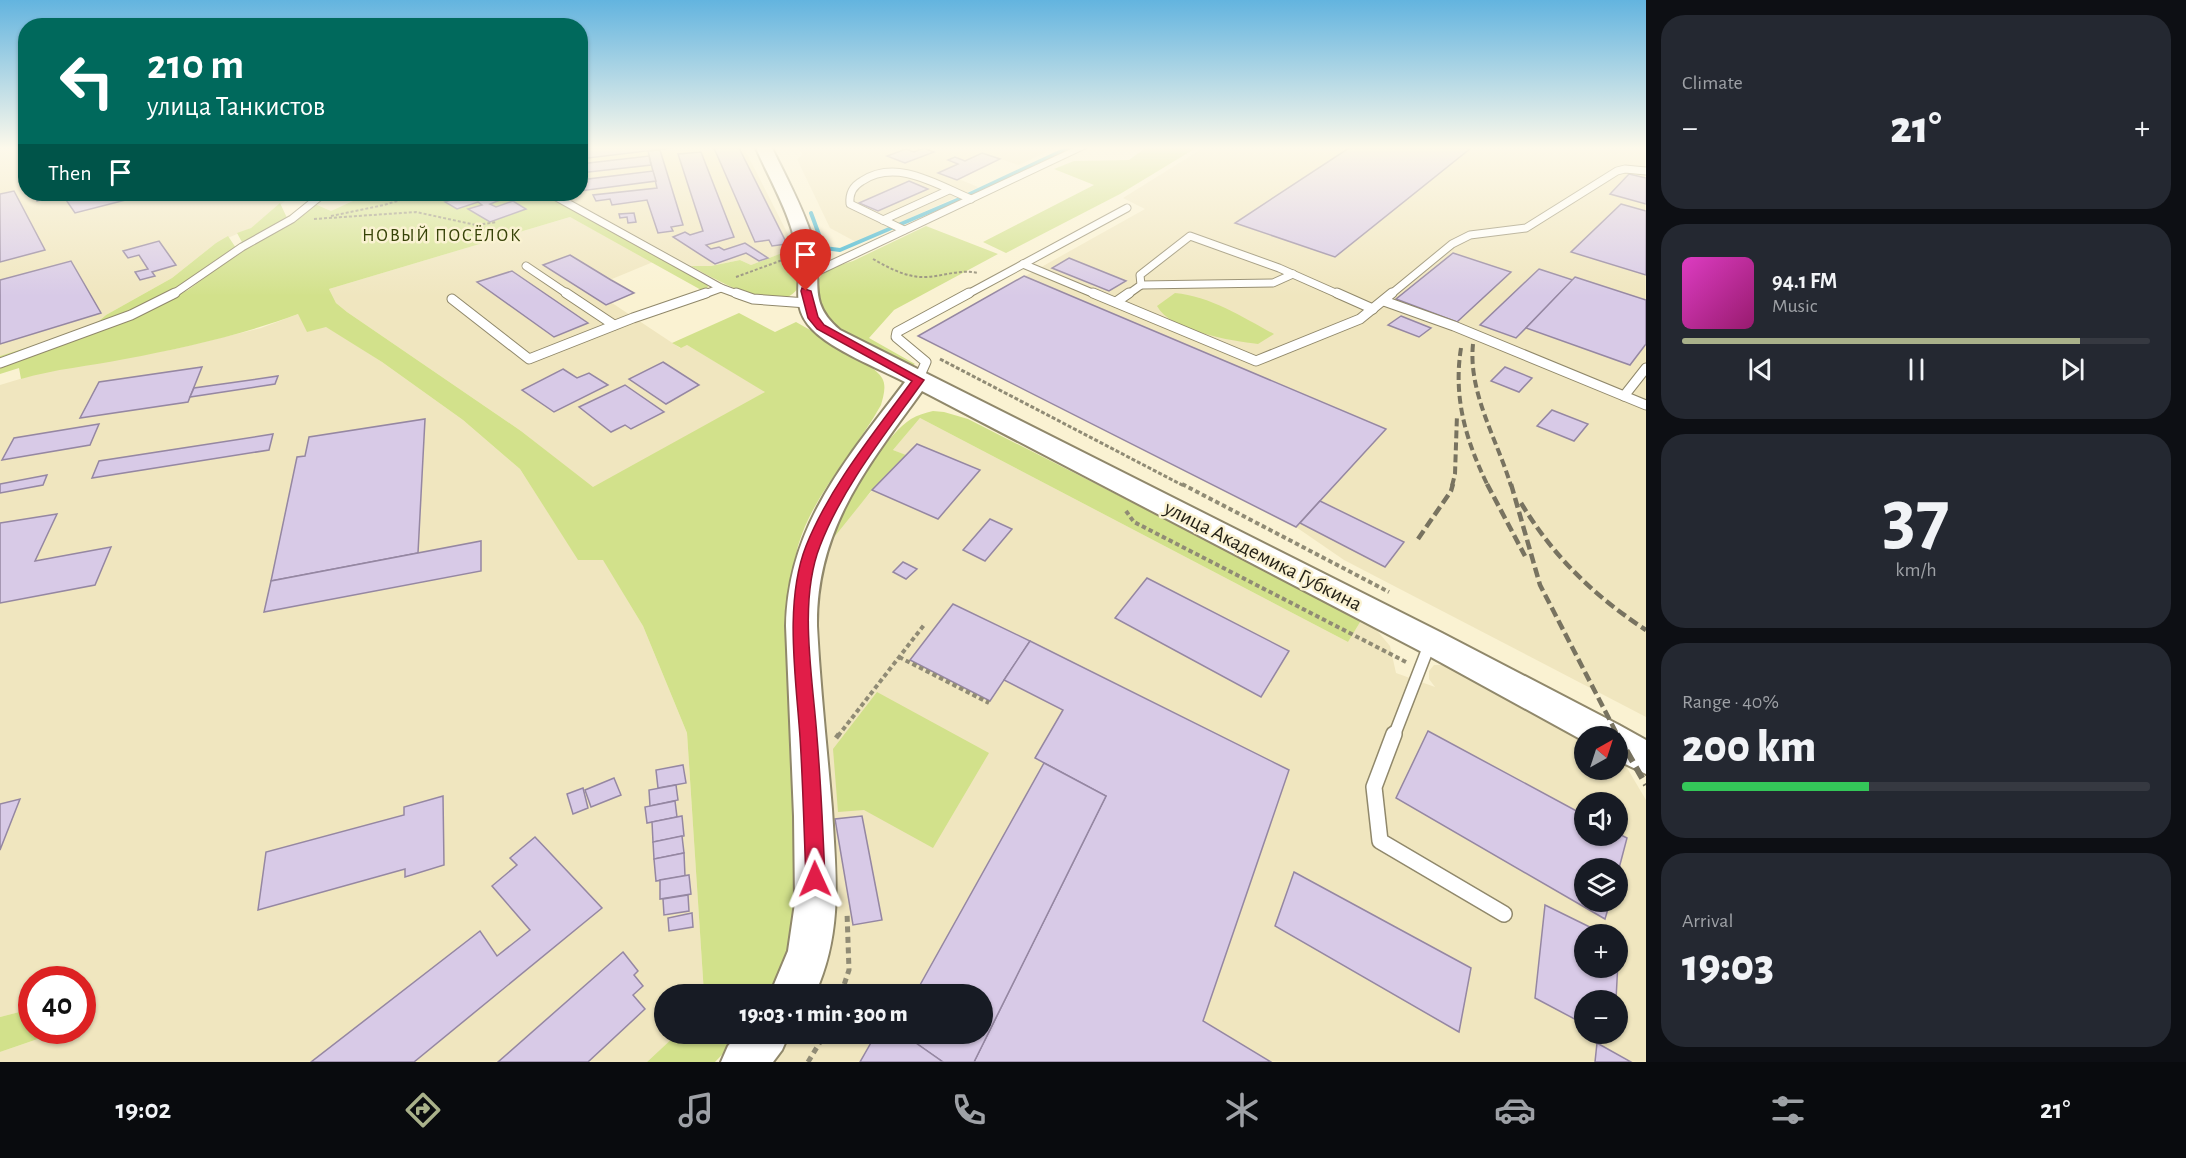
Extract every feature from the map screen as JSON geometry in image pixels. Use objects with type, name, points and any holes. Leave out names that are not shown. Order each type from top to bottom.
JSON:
[{"type":"street","points":[[786,198],[807,249],[809,274],[806,291],[807,303]]},
{"type":"street","points":[[809,274],[974,198]]},
{"type":"street","name":"улица Академика Губкина","points":[[807,303],[813,318],[832,335],[1431,642],[1588,726]]},
{"type":"street","points":[[797,984],[811,945],[815,914],[812,790],[802,635],[806,569],[812,547],[832,506],[870,447],[918,380]]},
{"type":"street","points":[[1628,748],[1646,758]]},
{"type":"street","points":[[744,1062],[758,1044]]},
{"type":"lane","points":[[850,198],[849,202],[904,230]]},
{"type":"lane","points":[[883,220],[932,198]]},
{"type":"lane","points":[[1023,264],[1256,361],[1360,319],[1452,244],[1470,235],[1526,228],[1575,198]]},
{"type":"lane","points":[[0,363],[94,330],[131,315],[183,289],[242,247],[292,219],[314,201]]},
{"type":"lane","points":[[564,201],[720,288],[753,299],[776,303],[807,303]]},
{"type":"lane","points":[[918,380],[926,362],[896,337],[897,332],[1127,208]]},
{"type":"lane","points":[[1141,285],[1140,275],[1190,236],[1293,274],[1373,309]]},
{"type":"lane","points":[[526,266],[614,325]]},
{"type":"lane","points":[[1116,302],[1141,285],[1273,283],[1293,274]]},
{"type":"lane","points":[[452,300],[528,359],[614,325],[720,288]]},
{"type":"lane","points":[[1384,301],[1646,405]]},
{"type":"lane","points":[[1624,396],[1646,368]]},
{"type":"lane","points":[[1431,642],[1374,787],[1380,841],[1504,914]]},
{"type":"path","points":[[397,201],[314,219],[416,212],[477,225],[497,222]]},
{"type":"path","points":[[906,345],[917,348],[963,371],[1398,597]]},
{"type":"path","points":[[830,745],[924,625]]},
{"type":"path","points":[[899,657],[989,703]]},
{"type":"path","points":[[844,984],[849,970],[849,925],[845,901]]},
{"type":"path","points":[[808,1062],[819,1044]]},
{"type":"shaded area","points":[[0,198],[18,198],[18,201],[285,201],[251,228],[216,243],[172,278],[106,315],[92,327],[0,356]]},
{"type":"shaded area","points":[[588,198],[769,198],[795,248],[751,265],[740,260],[711,266],[691,266],[573,201],[588,201]]},
{"type":"shaded area","points":[[815,198],[956,198],[856,242],[830,228]]},
{"type":"shaded area","points":[[1123,198],[1646,198],[1646,717],[1344,560],[1296,527],[918,336],[1145,209]]},
{"type":"shaded area","points":[[309,201],[353,201],[331,211]]},
{"type":"shaded area","points":[[570,217],[653,262],[612,279],[634,293],[612,303],[680,348],[687,345],[766,392],[593,488],[521,431],[347,312],[336,303],[329,289]]},
{"type":"shaded area","points":[[298,314],[326,326],[382,362],[463,420],[520,469],[578,559],[603,559],[643,626],[687,733],[703,984],[654,984],[654,1044],[666,1044],[647,1062],[0,1062],[0,1052],[23,1044],[96,1044],[96,966],[18,966],[18,1012],[0,1017],[0,385],[43,372],[175,349],[261,328]]},
{"type":"shaded area","points":[[920,418],[1348,642],[1362,619],[1374,627],[1390,646],[1396,673],[1435,687],[1429,679],[1429,671],[1434,665],[1448,665],[1574,732],[1574,780],[1628,780],[1628,770],[1646,800],[1646,1062],[1271,1062],[1203,1021],[1289,770],[1030,641],[1004,680],[1063,710],[1035,758],[1106,796],[993,1024],[993,984],[819,984],[830,933],[813,608],[828,539],[905,455],[893,450]]},
{"type":"shaded area","points":[[783,1044],[983,1044],[974,1062],[769,1062]]},
{"type":"green space","points":[[1070,198],[1113,198],[1006,253],[983,242]]},
{"type":"green space","points":[[353,201],[557,201],[707,284],[708,287],[703,291],[570,217],[329,289],[336,303],[347,312],[521,431],[593,487],[765,392],[687,345],[681,348],[672,343],[739,313],[775,332],[796,322],[856,356],[882,378],[884,395],[881,405],[814,509],[805,527],[794,563],[788,615],[802,861],[789,961],[776,984],[703,984],[687,733],[643,626],[603,560],[578,560],[520,469],[463,420],[382,362],[326,327],[307,332],[298,314],[234,335],[147,355],[21,379],[19,368],[0,374],[0,366],[133,317],[188,290],[248,246],[315,204],[331,211]]},
{"type":"green space","points":[[280,203],[288,220],[243,244],[237,233],[251,228]]},
{"type":"green space","points":[[926,226],[998,254],[894,310],[869,338],[915,364],[910,367],[828,324],[819,306],[817,287],[821,275],[834,267],[853,261]]},
{"type":"green space","points":[[228,236],[236,248],[179,288],[114,320],[0,360],[0,356],[92,327],[106,315],[172,278]]},
{"type":"green space","points":[[795,248],[802,248],[799,285],[791,295],[779,299],[747,293],[691,266],[711,266],[740,260],[751,265]]},
{"type":"green space","points":[[1175,293],[1214,303],[1274,334],[1258,344],[1218,337],[1188,328],[1164,315],[1157,306]]},
{"type":"green space","points":[[933,411],[968,419],[1362,619],[1348,642],[920,418],[893,450],[906,455],[872,490],[831,541],[828,539],[865,474],[888,441],[911,419]]},
{"type":"green space","points":[[877,692],[989,753],[933,848],[864,810],[838,812],[833,749]]},
{"type":"green space","points":[[18,1012],[18,1044],[23,1044],[0,1052],[0,1017]]},
{"type":"green space","points":[[666,1044],[732,1044],[715,1062],[647,1062]]},
{"type":"building","points":[[0,198],[17,198],[45,250],[0,262]]},
{"type":"building","points":[[594,198],[675,198],[683,225],[671,227],[673,231],[658,233],[647,200],[612,205],[610,199],[596,201]]},
{"type":"building","points":[[692,198],[719,198],[734,237],[706,245],[711,249],[719,247],[724,250],[745,243],[768,258],[759,261],[746,253],[715,264],[673,237],[685,232],[690,235],[703,231]]},
{"type":"building","points":[[736,198],[764,198],[787,244],[772,246],[769,240],[755,242]]},
{"type":"building","points":[[871,198],[909,198],[878,211],[859,203]]},
{"type":"building","points":[[1274,198],[1409,198],[1335,257],[1235,223]]},
{"type":"building","points":[[1623,198],[1646,198],[1646,204]]},
{"type":"building","points":[[67,201],[122,201],[75,213]]},
{"type":"building","points":[[498,201],[490,204],[496,207],[513,201],[526,209],[490,222],[468,209],[482,205],[478,202],[457,209],[445,202]]},
{"type":"building","points":[[1621,204],[1646,211],[1646,275],[1571,252]]},
{"type":"building","points":[[634,213],[636,222],[628,223],[627,217],[620,218],[619,214]]},
{"type":"building","points":[[159,241],[176,265],[152,272],[155,276],[140,280],[135,272],[148,269],[139,255],[128,258],[123,251]]},
{"type":"building","points":[[1453,253],[1511,272],[1457,322],[1396,299]]},
{"type":"building","points":[[570,255],[634,293],[606,305],[543,265]]},
{"type":"building","points":[[1069,258],[1126,281],[1109,291],[1052,268]]},
{"type":"building","points":[[71,261],[101,313],[0,344],[0,280]]},
{"type":"building","points":[[1539,269],[1573,280],[1516,338],[1480,325]]},
{"type":"building","points":[[512,271],[588,323],[554,337],[477,282]]},
{"type":"building","points":[[1024,276],[1386,429],[1296,527],[918,336]]},
{"type":"building","points":[[1575,277],[1646,300],[1646,344],[1630,365],[1526,328]]},
{"type":"building","points":[[1401,316],[1431,328],[1419,337],[1388,325]]},
{"type":"building","points":[[663,362],[699,385],[666,404],[629,379]]},
{"type":"building","points":[[202,367],[188,402],[80,418],[99,382]]},
{"type":"building","points":[[1505,367],[1532,378],[1519,392],[1491,381]]},
{"type":"building","points":[[563,369],[577,378],[589,373],[608,385],[554,412],[522,390]]},
{"type":"building","points":[[278,376],[275,384],[190,397],[194,388]]},
{"type":"building","points":[[625,385],[664,412],[631,429],[625,425],[611,432],[579,407]]},
{"type":"building","points":[[1552,410],[1588,424],[1574,441],[1537,426]]},
{"type":"building","points":[[425,419],[418,553],[271,581],[297,457],[305,456],[309,437]]},
{"type":"building","points":[[99,424],[90,445],[2,460],[14,438]]},
{"type":"building","points":[[273,434],[269,450],[92,478],[99,461]]},
{"type":"building","points":[[917,444],[980,470],[938,519],[872,490]]},
{"type":"building","points":[[47,475],[43,485],[0,493],[0,484]]},
{"type":"building","points":[[1320,501],[1404,542],[1385,567],[1300,523]]},
{"type":"building","points":[[57,514],[35,561],[111,547],[95,585],[0,603],[0,523]]},
{"type":"building","points":[[990,519],[1012,529],[985,561],[963,550]]},
{"type":"building","points":[[481,541],[481,571],[264,612],[271,581]]},
{"type":"building","points":[[903,562],[917,569],[906,579],[893,572]]},
{"type":"building","points":[[1147,578],[1289,651],[1261,697],[1115,618]]},
{"type":"building","points":[[953,604],[1030,641],[990,701],[910,660]]},
{"type":"building","points":[[1030,641],[1289,770],[1203,1021],[1271,1062],[974,1062],[983,1044],[993,1044],[993,1024],[1106,796],[1035,758],[1063,710],[1004,680]]},
{"type":"building","points":[[1428,731],[1574,810],[1574,846],[1625,846],[1622,858],[1574,858],[1574,901],[1396,798]]},
{"type":"building","points":[[1044,763],[1106,796],[993,1024],[993,984],[921,984]]},
{"type":"building","points":[[683,765],[686,783],[658,788],[656,770]]},
{"type":"building","points":[[614,778],[621,795],[591,807],[585,790]]},
{"type":"building","points":[[676,785],[678,800],[650,806],[649,790]]},
{"type":"building","points":[[583,788],[588,808],[573,814],[567,794]]},
{"type":"building","points":[[443,796],[444,865],[405,877],[405,869],[258,910],[266,852],[404,815],[404,807]]},
{"type":"building","points":[[20,799],[0,850],[0,804]]},
{"type":"building","points":[[675,801],[677,817],[647,823],[645,807]]},
{"type":"building","points":[[682,816],[684,836],[653,842],[652,822]]},
{"type":"building","points":[[862,816],[882,920],[853,925],[835,819]]},
{"type":"building","points":[[682,836],[684,853],[654,859],[653,842]]},
{"type":"building","points":[[535,837],[602,908],[414,1062],[311,1062],[480,931],[497,956],[530,930],[492,886],[517,865],[510,858]]},
{"type":"building","points":[[684,853],[685,876],[656,881],[654,859]]},
{"type":"building","points":[[1294,872],[1471,968],[1459,1032],[1275,926]]},
{"type":"building","points":[[689,875],[691,894],[660,899],[660,880]]},
{"type":"building","points":[[688,895],[689,911],[664,915],[663,899]]},
{"type":"building","points":[[1545,905],[1584,924],[1574,924],[1574,978],[1617,978],[1617,990],[1574,990],[1574,1019],[1535,998]]},
{"type":"building","points":[[1593,912],[1607,912],[1605,919]]},
{"type":"building","points":[[692,913],[693,927],[669,931],[668,918]]},
{"type":"building","points":[[623,952],[638,971],[634,975],[643,986],[633,995],[645,1009],[588,1062],[498,1062]]},
{"type":"building","points":[[870,1044],[917,1044],[943,1062],[860,1062]]},
{"type":"building","points":[[917,1044],[983,1044],[974,1062],[943,1062]]},
{"type":"building","points":[[1597,1044],[1599,1044],[1631,1062],[1595,1062]]},
{"type":"waterway","points":[[811,213],[824,248],[840,250],[962,198]]},
{"type":"railway","points":[[1473,344],[1473,362],[1479,398],[1511,486]]},
{"type":"railway","points":[[1461,348],[1459,384],[1463,419],[1473,452],[1488,485]]},
{"type":"railway","points":[[1452,486],[1455,474],[1457,415]]},
{"type":"railway","points":[[1418,539],[1451,491],[1453,484]]},
{"type":"railway","points":[[1511,484],[1540,585],[1613,726]]},
{"type":"railway","points":[[1488,485],[1525,556]]},
{"type":"railway","points":[[1521,503],[1533,522],[1576,574],[1609,603],[1646,630]]},
{"type":"railway","points":[[1628,753],[1646,785]]},
{"type":"district","name":"НОВЫЙ ПОСЁЛОК","points":[[442,236]]},
{"type":"route","points":[[806,291],[807,303],[813,318],[820,327],[918,380],[859,463],[832,506],[812,547],[806,569],[801,626],[812,779],[815,879]]}]
